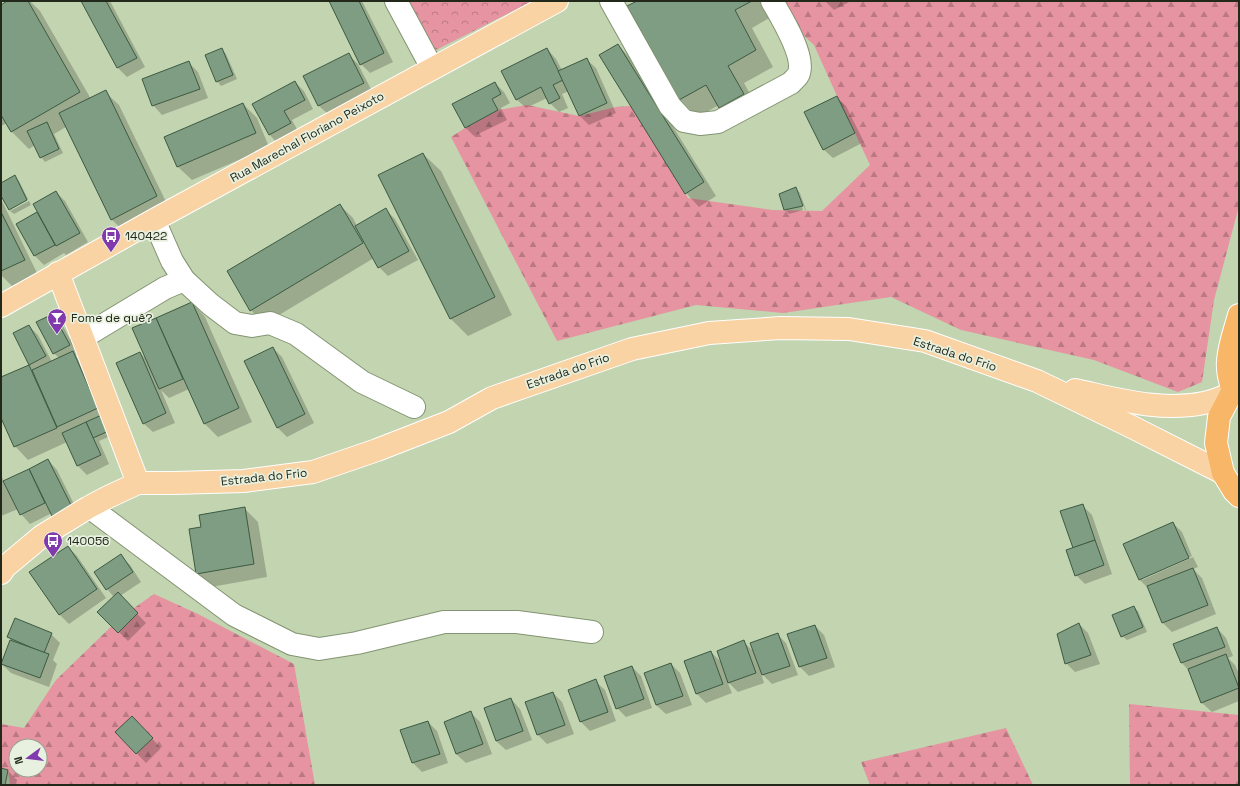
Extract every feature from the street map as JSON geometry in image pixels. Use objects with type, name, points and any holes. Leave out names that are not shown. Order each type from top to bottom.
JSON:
[{"type":"highway","points":[[1234,492],[1216,443],[1219,417],[1234,390],[1229,376],[1228,361],[1239,315]]},
{"type":"main road","name":"Rua Marechal Floriano Peixoto","points":[[1,306],[154,220],[557,1]]},
{"type":"main road","points":[[58,273],[138,483]]},
{"type":"main road","name":"Estrada do Frio","points":[[1,573],[5,566],[42,536],[89,507],[138,483],[244,480],[312,472],[377,450],[449,422],[492,398],[632,349],[709,333],[781,328],[849,329],[925,341],[1037,382],[1132,427],[1234,492]]},
{"type":"main road","name":"Estrada do Frio","points":[[1037,382],[1146,405],[1175,406],[1205,403],[1234,390]]},
{"type":"street","points":[[396,1],[432,68]]},
{"type":"street","points":[[611,1],[670,106],[684,121],[700,124],[718,122],[791,83],[799,74],[800,62],[792,37],[772,1]]},
{"type":"street","points":[[154,220],[172,261],[184,280],[210,304],[235,323],[252,326],[270,323],[296,334],[362,382],[414,407]]},
{"type":"street","points":[[82,338],[165,288],[184,280]]},
{"type":"street","points":[[89,507],[234,615],[292,644],[319,649],[358,643],[444,622],[517,622],[592,632]]},
{"type":"green space","points":[[404,1],[533,1],[432,52]]},
{"type":"green space","points":[[778,1],[1239,1],[1239,206],[1214,300],[1202,382],[1178,392],[1094,360],[961,330],[891,297],[783,313],[696,305],[557,341],[451,137],[498,110],[527,105],[579,116],[616,107],[631,106],[688,198],[772,210],[822,211],[870,165],[814,45],[790,23]]},
{"type":"green space","points":[[154,594],[198,614],[294,664],[315,785],[10,785],[9,778],[48,778],[48,738],[8,738],[8,770],[1,768],[1,724],[24,728],[56,680],[120,618]]},
{"type":"green space","points":[[1129,704],[1239,715],[1239,785],[1130,785]]},
{"type":"green space","points":[[1006,728],[1033,785],[870,785],[861,762]]},
{"type":"building","points":[[7,1],[28,1],[80,92],[11,132],[1,115],[1,5]]},
{"type":"building","points":[[81,1],[106,1],[137,58],[117,68]]},
{"type":"building","points":[[329,1],[359,1],[384,53],[360,65]]},
{"type":"building","points":[[637,1],[752,1],[735,10],[756,50],[728,66],[744,94],[719,108],[706,85],[679,100],[627,6]]},
{"type":"building","points":[[618,44],[704,182],[685,194],[599,55]]},
{"type":"building","points":[[222,48],[233,75],[216,82],[205,55]]},
{"type":"building","points":[[547,48],[563,80],[553,85],[560,98],[549,104],[541,87],[516,100],[501,71]]},
{"type":"building","points":[[349,53],[364,83],[318,106],[303,76]]},
{"type":"building","points":[[587,58],[607,103],[579,116],[558,71]]},
{"type":"building","points":[[189,61],[200,89],[152,106],[142,79]]},
{"type":"building","points":[[295,81],[305,100],[284,111],[291,123],[269,135],[252,104]]},
{"type":"building","points":[[495,82],[501,94],[492,99],[498,110],[465,128],[452,104]]},
{"type":"building","points":[[106,90],[157,196],[111,220],[59,113]]},
{"type":"building","points":[[837,96],[855,133],[823,150],[804,112]]},
{"type":"building","points":[[243,103],[256,133],[177,167],[164,137]]},
{"type":"building","points":[[47,122],[59,149],[40,158],[27,131]]},
{"type":"building","points":[[423,153],[495,297],[450,319],[378,175]]},
{"type":"building","points":[[15,175],[27,200],[9,210],[1,196],[1,183]]},
{"type":"building","points":[[796,187],[803,206],[784,210],[779,194]]},
{"type":"building","points":[[56,191],[80,233],[56,246],[33,204]]},
{"type":"building","points":[[340,204],[363,243],[250,311],[227,271]]},
{"type":"building","points":[[386,208],[409,251],[378,268],[355,226]]},
{"type":"building","points":[[1,212],[25,260],[1,271]]},
{"type":"building","points":[[37,212],[55,245],[34,256],[16,224]]},
{"type":"building","points":[[192,302],[239,408],[204,424],[156,318]]},
{"type":"building","points":[[53,314],[70,345],[53,354],[36,322]]},
{"type":"building","points":[[156,318],[183,379],[159,389],[132,328]]},
{"type":"building","points":[[29,325],[46,356],[29,365],[13,333]]},
{"type":"building","points":[[273,347],[305,414],[277,428],[244,361]]},
{"type":"building","points":[[73,351],[98,408],[57,427],[32,370]]},
{"type":"building","points":[[140,352],[166,413],[143,424],[116,363]]},
{"type":"building","points":[[29,365],[57,428],[14,447],[1,418],[1,377]]},
{"type":"building","points":[[104,414],[111,430],[93,438],[86,422]]},
{"type":"building","points":[[86,422],[101,455],[77,466],[62,433]]},
{"type":"building","points":[[48,459],[72,507],[52,516],[29,469]]},
{"type":"building","points":[[29,469],[45,503],[20,515],[3,481]]},
{"type":"building","points":[[1083,504],[1095,540],[1073,548],[1060,511]]},
{"type":"building","points":[[245,507],[254,564],[196,574],[189,529],[201,527],[199,515]]},
{"type":"building","points":[[1173,522],[1189,558],[1139,580],[1123,544]]},
{"type":"building","points":[[1095,540],[1104,565],[1075,576],[1066,550]]},
{"type":"building","points":[[68,546],[97,589],[59,615],[29,572]]},
{"type":"building","points":[[121,554],[133,572],[106,590],[94,572]]},
{"type":"building","points":[[1193,568],[1208,605],[1162,623],[1147,586]]},
{"type":"building","points":[[118,592],[138,613],[118,633],[97,612]]},
{"type":"building","points":[[1134,606],[1143,627],[1121,637],[1112,615]]},
{"type":"building","points":[[15,618],[52,633],[44,653],[7,637]]},
{"type":"building","points":[[1079,623],[1091,655],[1065,664],[1057,634]]},
{"type":"building","points":[[815,625],[827,658],[799,667],[787,634]]},
{"type":"building","points":[[1217,627],[1225,647],[1181,663],[1173,644]]},
{"type":"building","points":[[778,633],[790,666],[762,675],[750,643]]},
{"type":"building","points":[[10,640],[49,654],[40,678],[1,664]]},
{"type":"building","points":[[744,640],[756,673],[728,683],[717,651]]},
{"type":"building","points":[[711,651],[723,684],[696,694],[684,661]]},
{"type":"building","points":[[1226,654],[1239,688],[1201,703],[1188,669]]},
{"type":"building","points":[[671,663],[683,696],[656,705],[644,673]]},
{"type":"building","points":[[632,666],[644,699],[616,709],[604,676]]},
{"type":"building","points":[[596,679],[608,712],[580,722],[568,690]]},
{"type":"building","points":[[553,692],[565,725],[537,735],[525,702]]},
{"type":"building","points":[[511,698],[523,731],[496,741],[484,708]]},
{"type":"building","points":[[471,711],[483,744],[456,754],[444,722]]},
{"type":"building","points":[[132,716],[153,738],[136,754],[115,732]]},
{"type":"building","points":[[428,721],[440,754],[412,763],[400,730]]},
{"type":"building","points":[[1,768],[8,770],[5,785],[1,785]]},
{"type":"place","name":"140422","points":[[111,253]]},
{"type":"place","name":"Fome de quê?","points":[[57,335]]},
{"type":"place","name":"140056","points":[[53,558]]}]
